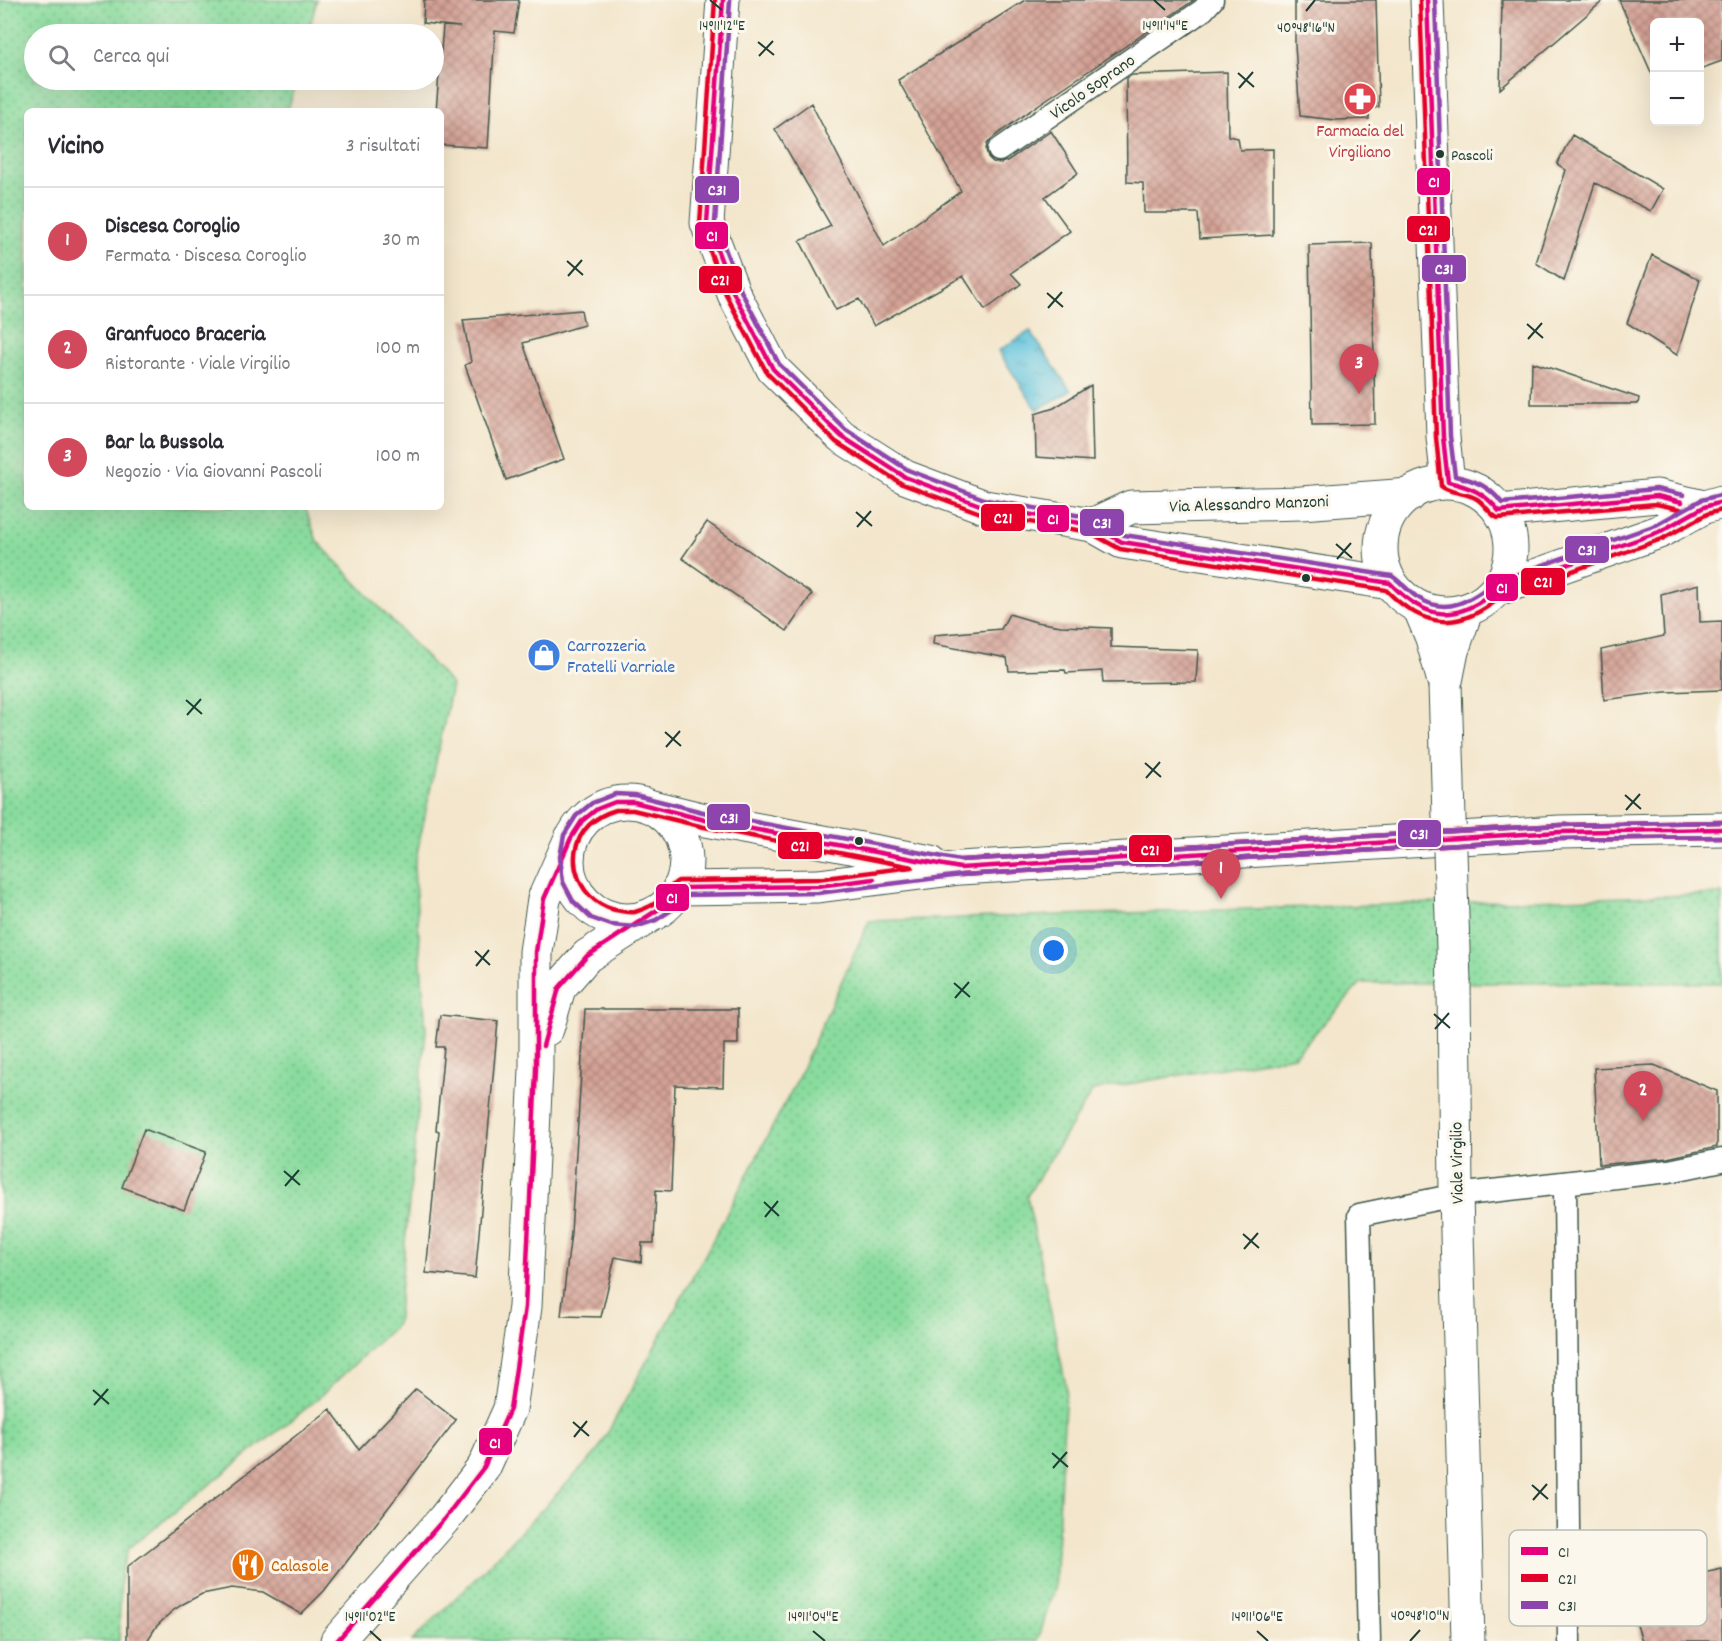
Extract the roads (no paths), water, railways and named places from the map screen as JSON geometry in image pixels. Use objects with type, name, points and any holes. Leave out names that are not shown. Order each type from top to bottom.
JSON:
[{"type":"street","points":[[723,0],[707,223],[734,294],[773,369],[841,436],[905,477],[985,507],[1092,525],[1122,542],[1390,583]]},
{"type":"street","points":[[1427,0],[1443,437],[1448,482]]},
{"type":"street","points":[[1448,482],[1471,487],[1490,499],[1507,523],[1512,546],[1509,568],[1498,589],[1486,601],[1466,611],[1442,614],[1420,609],[1401,596],[1390,583],[1382,562],[1381,539],[1388,518],[1402,499],[1422,487],[1448,482]]},
{"type":"street","name":"Via Alessandro Manzoni","points":[[1092,525],[1131,507],[1301,503],[1410,495]]},
{"type":"street","points":[[1499,512],[1657,496],[1713,505]]},
{"type":"street","points":[[1498,589],[1659,532],[1713,505]]},
{"type":"street","name":"Viale Virgilio","points":[[1420,609],[1432,638],[1445,686],[1455,983],[1456,1195],[1468,1641]]},
{"type":"street","name":"Viale Virgilio","points":[[1445,686],[1452,651],[1466,611]]},
{"type":"street","points":[[337,1641],[444,1518],[484,1467],[510,1409],[525,1307],[536,1069],[536,952],[544,899],[582,821],[597,809],[615,802],[634,802],[705,820],[960,868]]},
{"type":"street","points":[[536,1069],[559,988],[587,956],[668,903],[679,888],[686,870],[686,851],[679,833],[668,818],[652,807]]},
{"type":"street","points":[[679,888],[818,886],[960,868],[1560,832],[1722,829]]},
{"type":"street","points":[[572,838],[567,858],[570,879],[579,897],[594,910],[612,918],[633,920],[652,914]]},
{"type":"lane","name":"Vicolo Soprano","points":[[999,150],[1203,10],[1212,0]]},
{"type":"lane","points":[[1369,1641],[1359,1215],[1456,1195],[1669,1171],[1722,1161]]},
{"type":"lane","points":[[1565,1183],[1568,1530]]},
{"type":"lane","points":[[1569,1626],[1569,1641]]},
{"type":"water","points":[[1030,331],[1071,391],[1037,410],[998,351]]},
{"type":"place","name":"Farmacia del Virgiliano","points":[[1360,99]]},
{"type":"place","name":"Pascoli","points":[[1440,154]]},
{"type":"place","name":"Bar la Bussola","points":[[1359,394]]},
{"type":"place","name":"Carrozzeria Fratelli Varriale","points":[[544,655]]},
{"type":"place","name":"Discesa Coroglio","points":[[1221,899]]},
{"type":"place","name":"Granfuoco Braceria","points":[[1643,1121]]},
{"type":"place","name":"Calasole","points":[[248,1565]]}]
